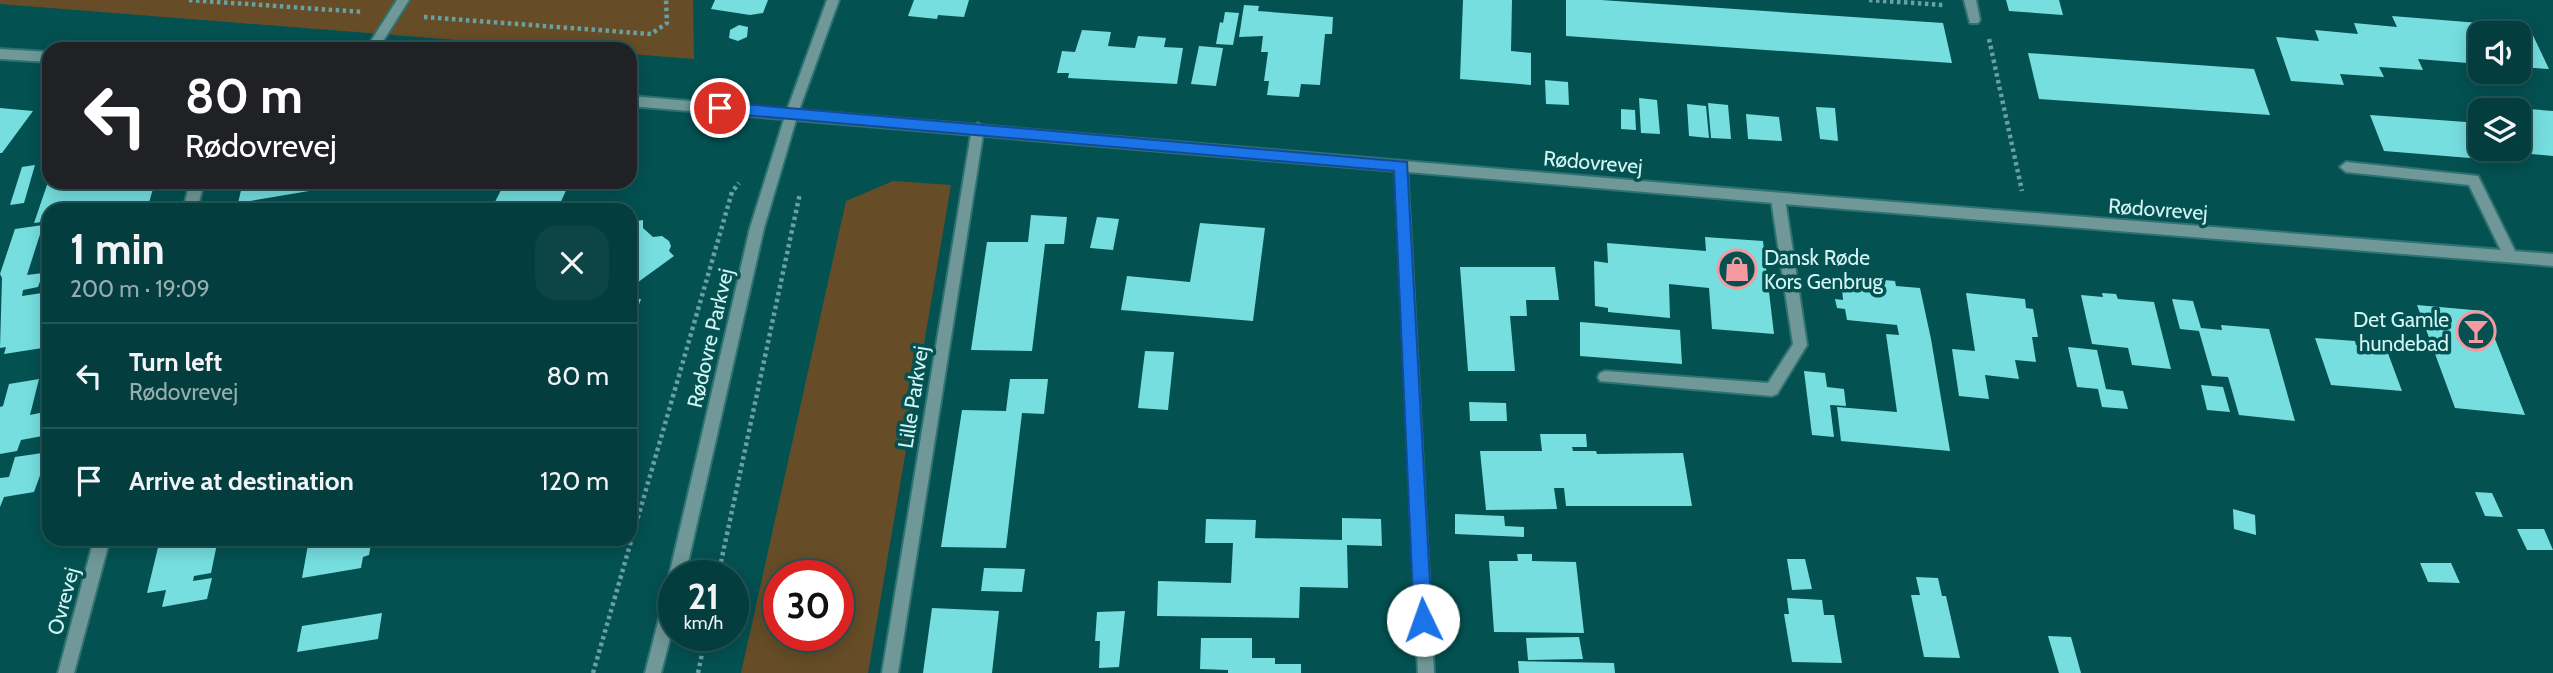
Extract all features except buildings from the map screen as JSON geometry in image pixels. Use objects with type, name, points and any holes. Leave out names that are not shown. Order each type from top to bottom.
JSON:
[{"type":"street","points":[[377,42],[404,0]]},
{"type":"street","name":"Rødovre Parkvej","points":[[681,560],[757,228],[792,113],[833,0]]},
{"type":"street","points":[[0,54],[42,57]]},
{"type":"street","name":"Rødovrevej","points":[[637,102],[978,128],[2028,220],[2553,260]]},
{"type":"street","name":"Lille Parkvej","points":[[890,673],[978,128]]},
{"type":"street","points":[[1401,166],[1426,673]]},
{"type":"street","points":[[2346,167],[2473,180],[2511,257]]},
{"type":"street","points":[[1605,377],[1772,390],[1800,345],[1778,199]]},
{"type":"street","name":"Ovrevej","points":[[66,673],[100,546]]},
{"type":"street","points":[[653,673],[659,651]]},
{"type":"path","points":[[189,0],[245,2],[651,34],[667,23],[666,0],[659,0]]},
{"type":"path","points":[[1869,0],[1972,9],[1988,32],[2028,220]]},
{"type":"path","points":[[637,521],[732,192],[747,172]]},
{"type":"path","points":[[721,560],[800,195],[799,181]]},
{"type":"path","points":[[593,673],[630,546]]},
{"type":"path","points":[[698,673],[703,651]]},
{"type":"shaded area","points":[[0,0],[693,0],[694,59],[637,55],[637,42],[481,42],[0,4]]},
{"type":"shaded area","points":[[893,181],[951,185],[868,673],[741,673],[746,651],[749,651],[749,637],[763,574],[763,651],[854,651],[854,560],[766,560],[846,201]]},
{"type":"place","name":"Dansk Røde Kors Genbrug","points":[[1737,269]]},
{"type":"place","name":"Det Gamle hundebad","points":[[2476,331]]},
{"type":"route","points":[[720,108],[1401,166],[1423,620]]}]
